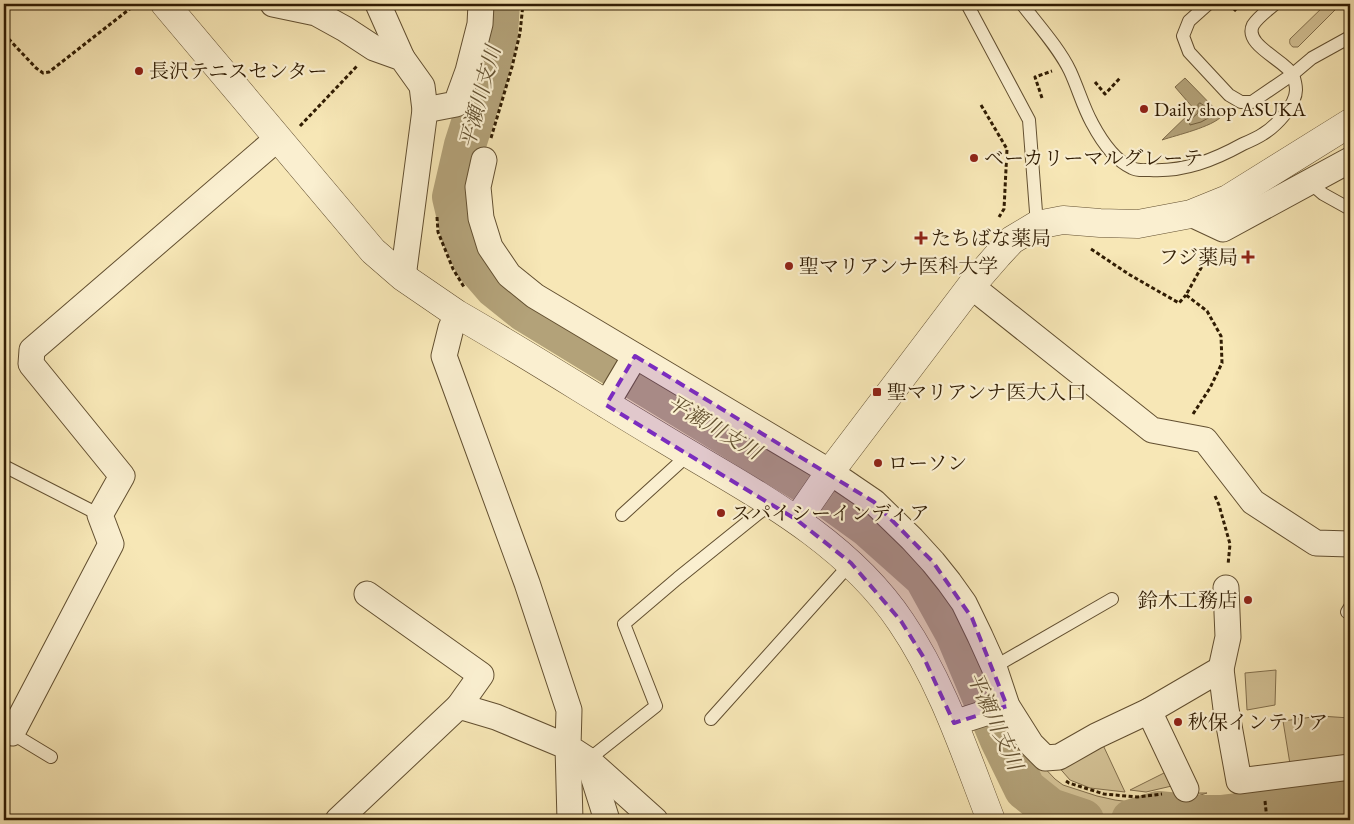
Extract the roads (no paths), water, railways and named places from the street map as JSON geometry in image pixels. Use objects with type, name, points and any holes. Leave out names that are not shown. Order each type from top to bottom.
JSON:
[{"type":"street","points":[[165,4],[286,135],[372,251],[403,277],[462,302],[612,396],[688,454],[770,504],[815,494],[874,502],[912,539],[934,562],[964,602],[994,667],[984,713],[991,820]]},
{"type":"street","points":[[273,4],[316,13],[374,48],[402,58]]},
{"type":"street","points":[[378,4],[402,58],[422,86],[425,110],[403,277]]},
{"type":"street","points":[[425,110],[456,104],[468,71],[480,24],[481,4]]},
{"type":"street","points":[[815,494],[971,286],[1012,240],[1037,225],[1063,220],[1138,224],[1191,214],[1228,199],[1350,123]]},
{"type":"street","points":[[8,731],[111,544],[100,515],[122,476],[31,364],[32,350],[286,135]]},
{"type":"street","points":[[484,160],[478,187],[481,218],[490,247],[509,275],[535,296],[633,359],[815,494],[851,563],[901,621],[924,658],[984,713],[1031,744],[1045,758],[1059,757],[1096,736],[1149,711],[1221,669]]},
{"type":"street","points":[[1191,214],[1223,229],[1350,160]]},
{"type":"street","points":[[971,286],[1152,430],[1205,440],[1253,502],[1316,543],[1350,544]]},
{"type":"street","points":[[462,302],[451,328],[444,356],[527,583],[569,710],[578,753],[607,820]]},
{"type":"street","points":[[612,396],[633,359]]},
{"type":"street","points":[[1226,588],[1228,637],[1221,669],[1239,781],[1350,767]]},
{"type":"street","points":[[338,820],[459,706],[481,675],[367,594]]},
{"type":"street","points":[[459,706],[496,717],[578,753],[654,820]]},
{"type":"street","points":[[1149,711],[1186,789]]},
{"type":"street","points":[[570,820],[578,753]]},
{"type":"lane","points":[[967,4],[1029,120],[1037,225]]},
{"type":"lane","points":[[1022,4],[1069,70],[1092,123],[1110,150],[1123,164],[1134,170],[1159,171],[1181,169],[1222,156],[1265,133],[1290,109],[1296,90],[1293,74],[1255,42],[1252,37],[1253,25],[1260,16],[1275,4]]},
{"type":"lane","points":[[1208,4],[1190,22],[1183,36],[1189,52],[1229,95],[1241,102],[1252,102],[1293,74],[1312,58],[1350,37]]},
{"type":"lane","points":[[1309,182],[1323,194],[1350,209]]},
{"type":"lane","points":[[622,515],[688,454]]},
{"type":"lane","points":[[4,466],[100,515]]},
{"type":"lane","points":[[578,753],[656,706],[624,624],[770,504]]},
{"type":"lane","points":[[711,719],[851,563]]},
{"type":"lane","points":[[994,667],[1112,600]]},
{"type":"lane","points":[[8,731],[51,757]]},
{"type":"water","points":[[1185,78],[1222,116],[1211,124],[1162,140],[1194,109],[1175,87]]},
{"type":"waterway","name":"平瀬川支川","points":[[499,4],[497,35],[486,79],[465,145],[453,197],[462,235],[476,265],[495,287],[525,311],[819,491],[869,527],[925,577],[956,633],[1001,740],[1025,789],[1050,809],[1083,820]]},
{"type":"waterway","name":"平瀬川支川","points":[[1132,820],[1158,812],[1221,816],[1350,800]]},
{"type":"place","name":"長沢テニスセンター","points":[[139,71]]},
{"type":"place","name":"Daily shop ASUKA","points":[[1144,109]]},
{"type":"place","name":"ベーカリーマルグレーテ","points":[[974,158]]},
{"type":"place","name":"たちばな薬局","points":[[921,238]]},
{"type":"place","name":"フジ薬局","points":[[1248,257]]},
{"type":"place","name":"聖マリアンナ医科大学","points":[[789,266]]},
{"type":"place","name":"聖マリアンナ医大入口","points":[[877,392]]},
{"type":"place","name":"ローソン","points":[[878,463]]},
{"type":"place","name":"スパイシーインディア","points":[[721,513]]},
{"type":"place","name":"鈴木工務店","points":[[1248,600]]},
{"type":"place","name":"秋保インテリア","points":[[1178,722]]}]
